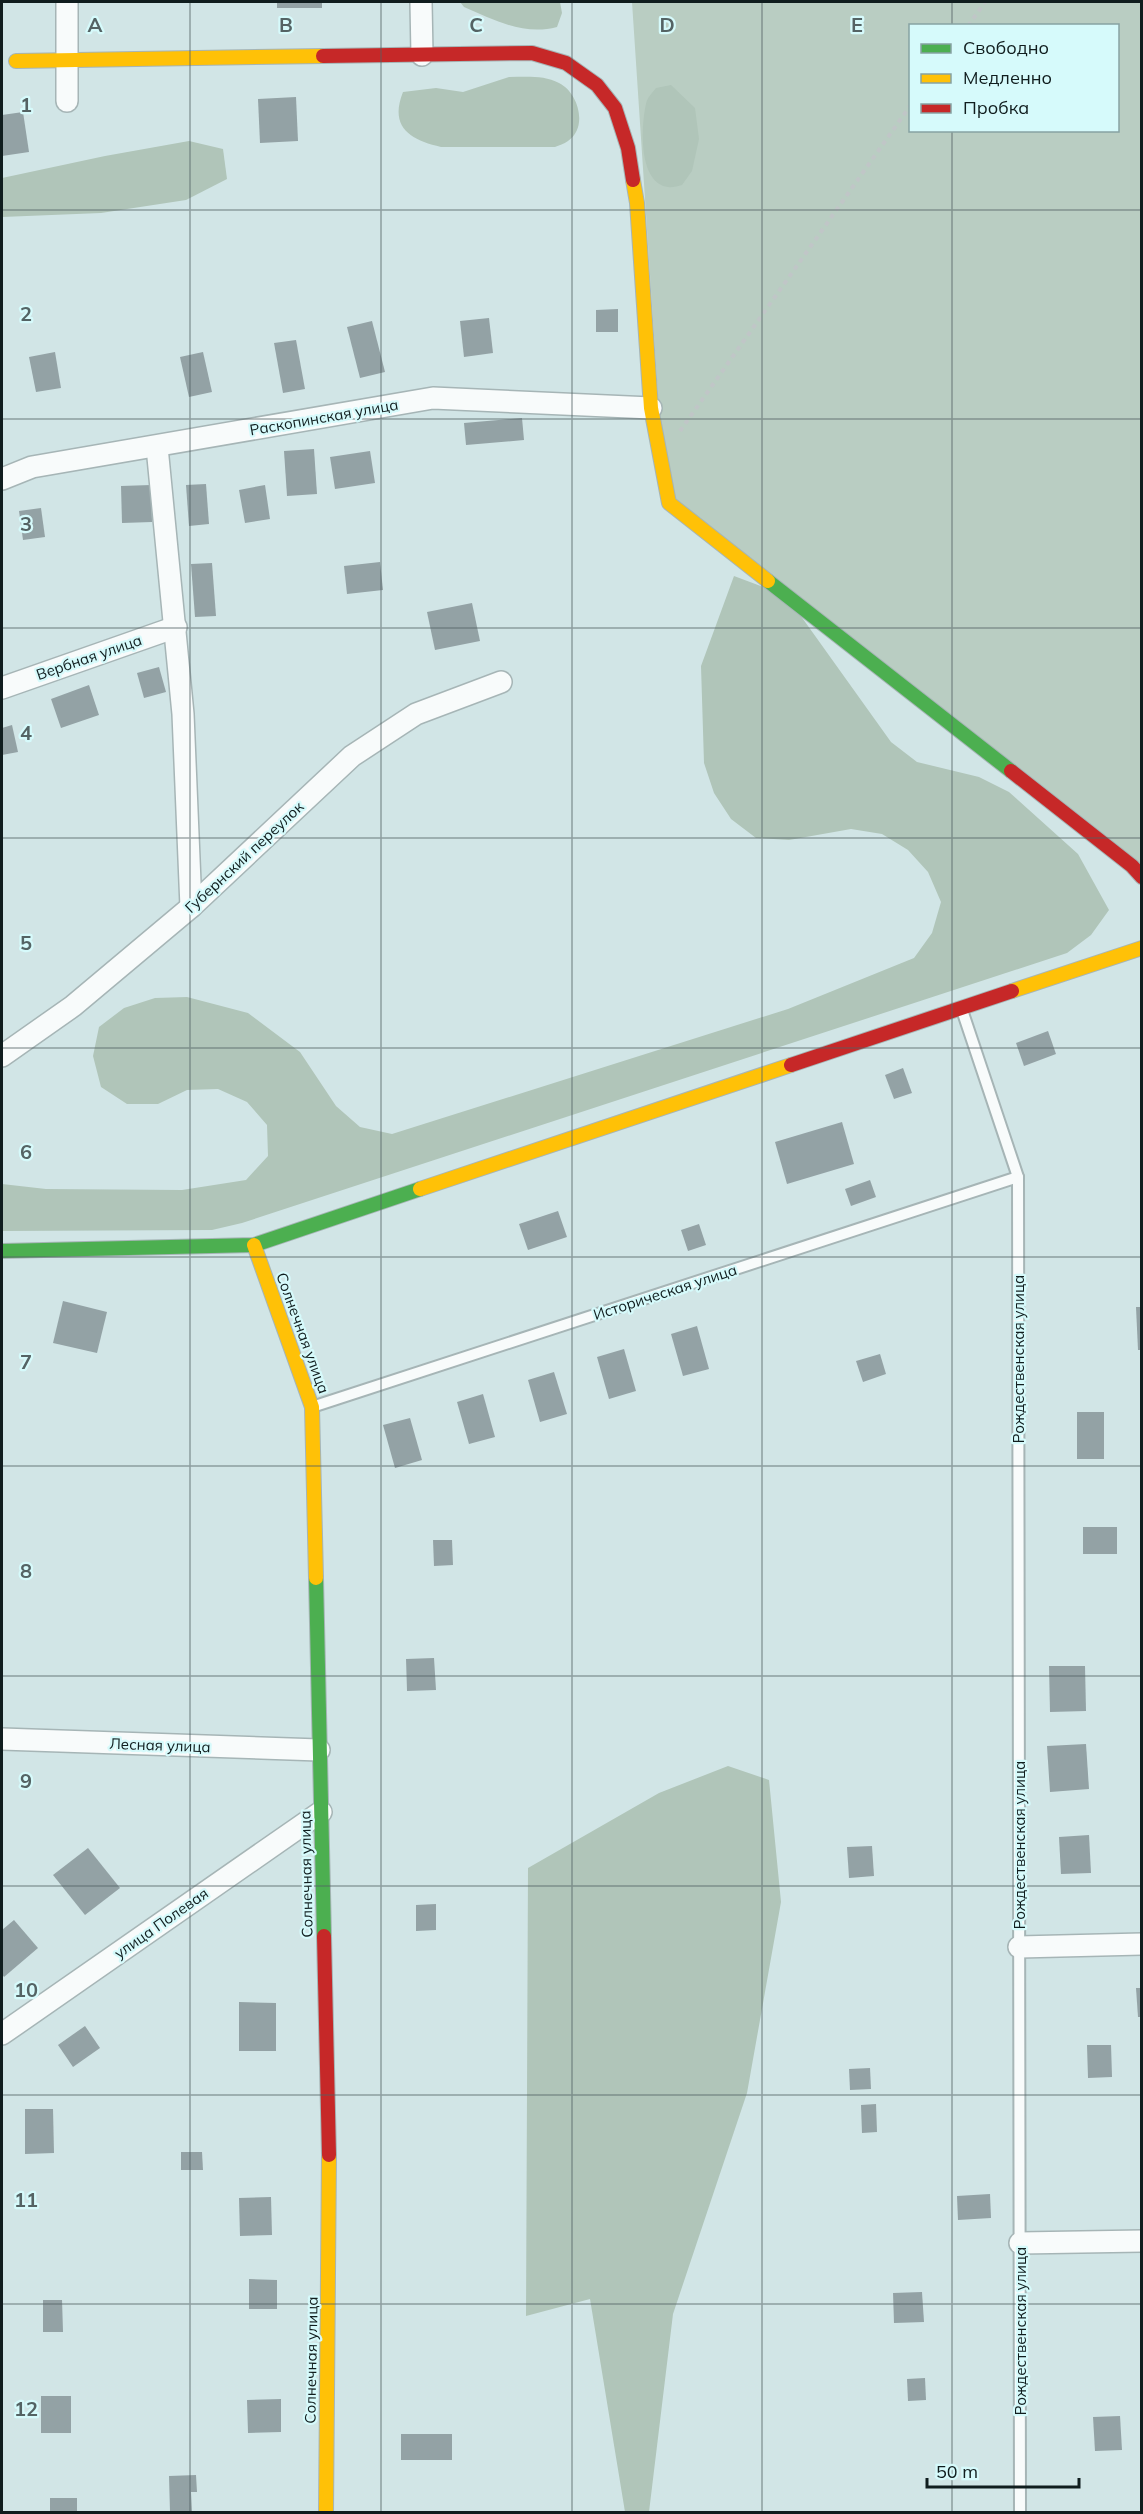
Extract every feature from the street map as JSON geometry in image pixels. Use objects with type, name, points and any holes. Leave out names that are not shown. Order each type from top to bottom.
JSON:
[{"type":"street","points":[[67,2],[67,101]]},
{"type":"street","points":[[421,2],[422,55]]},
{"type":"street","points":[[16,61],[532,53],[566,63],[597,85],[615,108],[628,148],[637,203],[651,408],[662,456],[669,503],[1132,866],[1142,877]]},
{"type":"street","name":"Раскопинская улица","points":[[2,478],[32,467],[433,398],[651,408]]},
{"type":"street","points":[[156,447],[183,714],[191,907]]},
{"type":"street","name":"Вербная улица","points":[[2,688],[176,627]]},
{"type":"street","name":"Губернский переулок","points":[[2,1056],[73,1006],[191,907],[352,756],[416,714],[501,682]]},
{"type":"street","points":[[2,1251],[254,1245],[1142,948]]},
{"type":"street","name":"Солнечная улица","points":[[254,1245],[312,1407],[330,2187],[326,2512]]},
{"type":"street","name":"Лесная улица","points":[[2,1739],[320,1750]]},
{"type":"street","name":"улица Полевая","points":[[2,2034],[321,1812]]},
{"type":"street","points":[[1019,1947],[1142,1944]]},
{"type":"street","points":[[1020,2243],[1142,2241]]},
{"type":"lane","name":"Рождественская улица","points":[[961,1007],[1018,1177],[1020,2512]]},
{"type":"lane","name":"Историческая улица","points":[[312,1407],[1018,1177]]},
{"type":"path","points":[[969,24],[985,2]]},
{"type":"path","points":[[662,456],[909,107]]},
{"type":"green space","points":[[460,2],[560,2],[562,13],[557,27],[533,30],[498,21],[464,7]]},
{"type":"green space","points":[[632,2],[1141,2],[1141,881],[669,503],[662,456]]},
{"type":"green space","points":[[509,77],[547,79],[566,88],[572,94],[578,111],[578,128],[574,135],[555,147],[441,147],[412,136],[401,123],[399,104],[403,92],[436,88],[463,92]]},
{"type":"green space","points":[[671,85],[695,108],[699,139],[692,171],[682,185],[675,187],[658,183],[651,175],[644,152],[643,138],[647,100],[656,88]]},
{"type":"green space","points":[[189,141],[223,149],[227,179],[186,200],[101,213],[2,217],[2,178]]},
{"type":"green space","points":[[734,576],[774,591],[798,612],[891,742],[917,762],[979,777],[1009,792],[1078,854],[1109,910],[1091,935],[1067,953],[242,1223],[212,1230],[2,1231],[2,1184],[46,1189],[182,1190],[246,1180],[268,1156],[267,1125],[247,1102],[218,1089],[187,1090],[158,1104],[127,1104],[101,1087],[93,1056],[99,1027],[124,1008],[155,998],[187,997],[248,1013],[300,1052],[336,1106],[360,1127],[392,1134],[788,1009],[914,958],[932,933],[941,902],[928,872],[908,850],[882,834],[851,829],[789,840],[756,838],[731,819],[714,793],[704,763],[701,666]]},
{"type":"green space","points":[[728,1766],[769,1780],[781,1902],[747,2093],[673,2314],[649,2512],[625,2512],[590,2299],[526,2316],[528,1868],[659,1793]]},
{"type":"building","points":[[277,2],[322,2],[322,8],[277,8]]},
{"type":"building","points":[[296,97],[298,141],[260,143],[258,99]]},
{"type":"building","points":[[23,112],[29,152],[2,156],[2,115]]},
{"type":"building","points":[[618,309],[618,332],[596,332],[596,310]]},
{"type":"building","points":[[489,318],[493,353],[464,357],[460,321]]},
{"type":"building","points":[[372,321],[385,372],[360,378],[347,327]]},
{"type":"building","points":[[296,340],[305,389],[283,393],[274,343]]},
{"type":"building","points":[[55,352],[61,388],[36,392],[29,357]]},
{"type":"building","points":[[203,352],[212,392],[189,397],[180,357]]},
{"type":"building","points":[[522,418],[524,440],[466,445],[464,423]]},
{"type":"building","points":[[314,449],[317,494],[287,496],[284,451]]},
{"type":"building","points":[[370,451],[375,483],[335,489],[330,457]]},
{"type":"building","points":[[206,484],[209,524],[189,526],[186,485]]},
{"type":"building","points":[[151,485],[152,522],[122,523],[121,486]]},
{"type":"building","points":[[265,485],[270,519],[245,523],[239,490]]},
{"type":"building","points":[[41,508],[45,537],[23,540],[19,511]]},
{"type":"building","points":[[380,562],[383,590],[347,594],[344,566]]},
{"type":"building","points":[[212,563],[216,616],[195,617],[191,564]]},
{"type":"building","points":[[472,603],[480,641],[435,650],[427,612]]},
{"type":"building","points":[[159,667],[166,692],[144,698],[137,673]]},
{"type":"building","points":[[89,685],[99,715],[61,728],[51,699]]},
{"type":"building","points":[[12,725],[18,752],[2,755],[2,728]]},
{"type":"building","points":[[1048,1031],[1056,1054],[1024,1066],[1016,1043]]},
{"type":"building","points":[[903,1068],[912,1093],[894,1099],[885,1075]]},
{"type":"building","points":[[842,1122],[854,1164],[787,1184],[775,1142]]},
{"type":"building","points":[[870,1180],[876,1197],[851,1206],[845,1189]]},
{"type":"building","points":[[558,1211],[567,1237],[528,1250],[519,1224]]},
{"type":"building","points":[[699,1224],[706,1245],[688,1251],[681,1230]]},
{"type":"building","points":[[63,1301],[107,1312],[97,1353],[53,1343]]},
{"type":"building","points":[[1136,1307],[1142,1307],[1142,1350],[1138,1350]]},
{"type":"building","points":[[697,1326],[709,1369],[683,1376],[671,1334]]},
{"type":"building","points":[[624,1349],[636,1391],[609,1399],[597,1357]]},
{"type":"building","points":[[880,1354],[886,1374],[863,1382],[856,1361]]},
{"type":"building","points":[[554,1372],[567,1414],[540,1422],[528,1380]]},
{"type":"building","points":[[483,1394],[495,1437],[469,1444],[457,1402]]},
{"type":"building","points":[[1077,1412],[1104,1412],[1104,1459],[1077,1459]]},
{"type":"building","points":[[410,1418],[422,1460],[395,1468],[383,1425]]},
{"type":"building","points":[[1083,1527],[1117,1527],[1117,1554],[1083,1554]]},
{"type":"building","points":[[433,1540],[452,1540],[453,1565],[434,1566]]},
{"type":"building","points":[[434,1658],[436,1690],[407,1691],[406,1659]]},
{"type":"building","points":[[1049,1666],[1085,1666],[1086,1711],[1050,1712]]},
{"type":"building","points":[[1086,1744],[1089,1789],[1050,1792],[1047,1746]]},
{"type":"building","points":[[1089,1835],[1091,1873],[1061,1874],[1059,1837]]},
{"type":"building","points":[[872,1846],[874,1876],[849,1878],[847,1847]]},
{"type":"building","points":[[88,1848],[120,1888],[85,1915],[53,1875]]},
{"type":"building","points":[[436,1904],[436,1930],[416,1931],[416,1905]]},
{"type":"building","points":[[14,1920],[38,1948],[4,1977],[2,1974],[2,1930]]},
{"type":"building","points":[[1136,1988],[1142,1988],[1142,2017],[1138,2017]]},
{"type":"building","points":[[239,2002],[276,2003],[276,2051],[239,2051]]},
{"type":"building","points":[[85,2026],[100,2048],[73,2067],[58,2045]]},
{"type":"building","points":[[1087,2045],[1111,2045],[1112,2077],[1088,2078]]},
{"type":"building","points":[[870,2068],[871,2089],[850,2090],[849,2069]]},
{"type":"building","points":[[876,2104],[877,2132],[862,2133],[861,2105]]},
{"type":"building","points":[[25,2109],[53,2109],[54,2153],[25,2154]]},
{"type":"building","points":[[181,2152],[202,2152],[203,2170],[181,2170]]},
{"type":"building","points":[[990,2194],[991,2218],[958,2220],[957,2196]]},
{"type":"building","points":[[271,2197],[272,2235],[240,2236],[239,2198]]},
{"type":"building","points":[[249,2279],[277,2280],[277,2309],[249,2309]]},
{"type":"building","points":[[922,2292],[924,2322],[894,2323],[893,2293]]},
{"type":"building","points":[[43,2300],[62,2300],[63,2332],[43,2332]]},
{"type":"building","points":[[925,2378],[926,2400],[908,2401],[907,2379]]},
{"type":"building","points":[[41,2396],[71,2396],[71,2433],[41,2433]]},
{"type":"building","points":[[281,2399],[281,2432],[248,2433],[247,2400]]},
{"type":"building","points":[[1120,2416],[1122,2450],[1095,2451],[1093,2417]]},
{"type":"building","points":[[401,2434],[452,2434],[452,2460],[401,2460]]},
{"type":"building","points":[[196,2475],[197,2492],[191,2492],[192,2512],[170,2512],[169,2476]]},
{"type":"building","points":[[50,2498],[77,2498],[77,2512],[50,2512]]},
{"type":"traffic: fast","points":[[768,581],[1011,771]]},
{"type":"traffic: fast","points":[[2,1251],[254,1245],[420,1189]]},
{"type":"traffic: fast","points":[[316,1578],[324,1936]]},
{"type":"traffic: slow","points":[[16,61],[323,56]]},
{"type":"traffic: slow","points":[[633,180],[637,203],[651,408],[669,503],[768,581]]},
{"type":"traffic: slow","points":[[1012,991],[1142,948]]},
{"type":"traffic: slow","points":[[420,1189],[791,1065]]},
{"type":"traffic: slow","points":[[254,1245],[312,1407],[316,1578]]},
{"type":"traffic: slow","points":[[326,2512],[329,2155]]},
{"type":"traffic: jam","points":[[323,56],[532,53],[566,63],[597,85],[615,108],[628,148],[633,180]]},
{"type":"traffic: jam","points":[[1011,771],[1132,866],[1142,877]]},
{"type":"traffic: jam","points":[[791,1065],[1012,991]]},
{"type":"traffic: jam","points":[[324,1936],[329,2155]]}]
